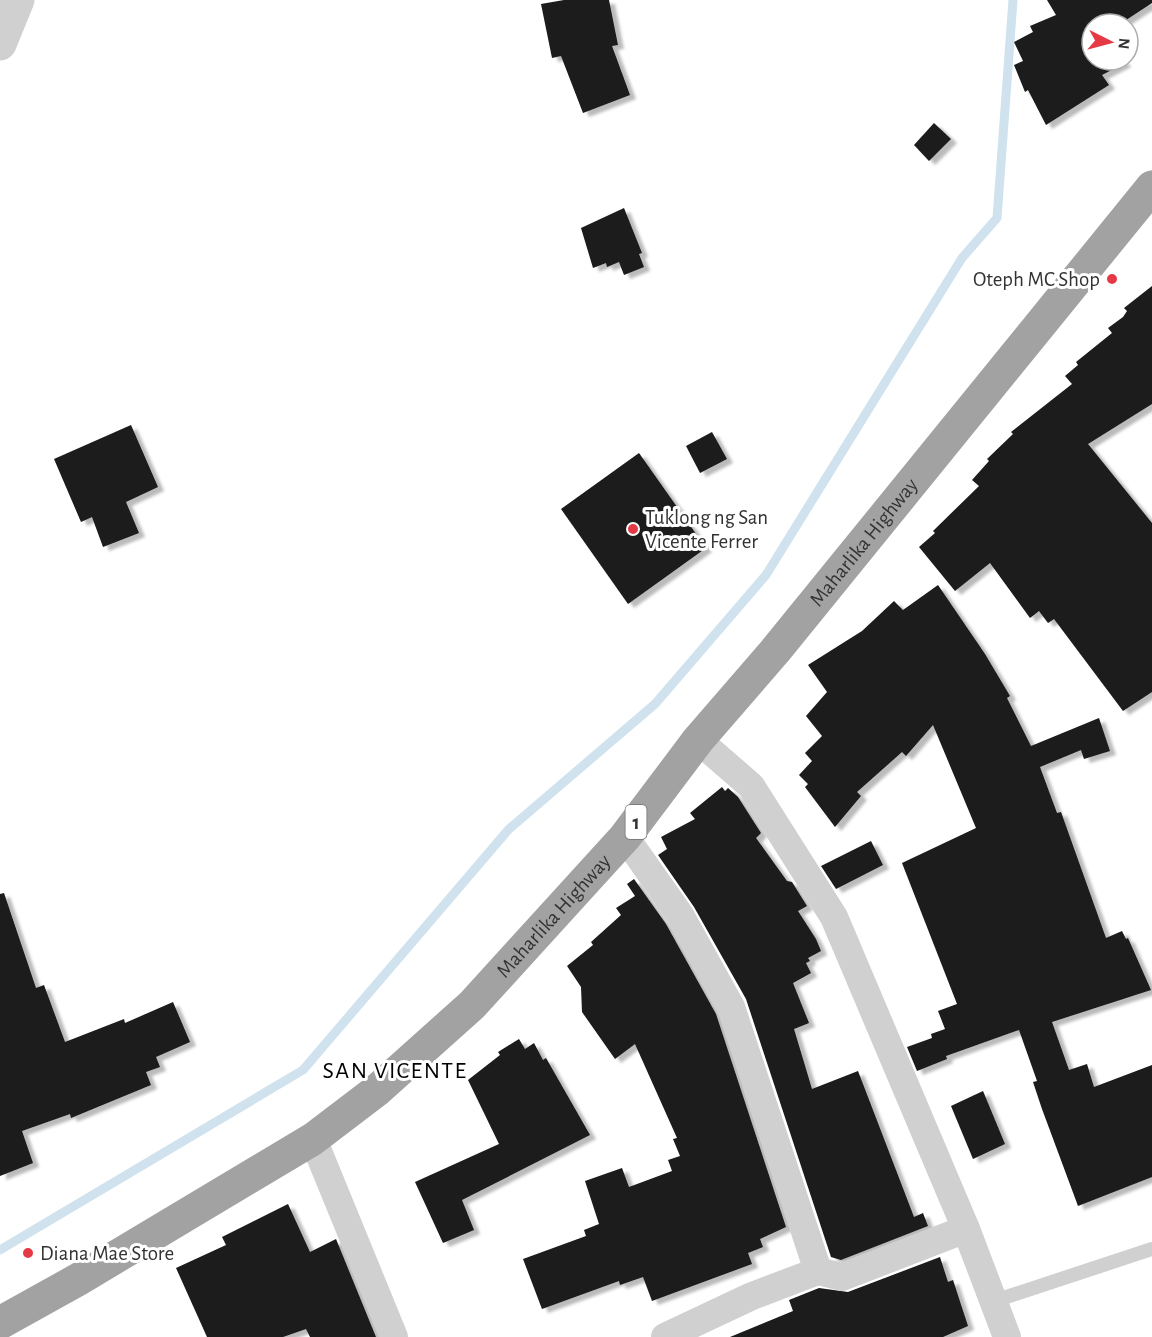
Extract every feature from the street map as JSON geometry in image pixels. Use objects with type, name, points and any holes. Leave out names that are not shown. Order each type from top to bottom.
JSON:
[{"type":"highway","name":"Maharlika Highway","points":[[0,1323],[79,1279],[313,1139],[384,1084],[472,1005],[625,837],[698,740],[775,651],[1152,187]]},
{"type":"street","points":[[0,44],[18,0]]},
{"type":"street","points":[[698,740],[751,786],[834,917],[966,1229],[1007,1337]]},
{"type":"street","points":[[625,837],[681,915],[731,1007],[818,1271]]},
{"type":"street","points":[[313,1139],[394,1337]]},
{"type":"street","points":[[665,1337],[752,1296],[818,1271],[842,1277],[966,1229]]},
{"type":"lane","points":[[994,1301],[1152,1249]]},
{"type":"building","points":[[564,0],[609,0],[618,45],[612,46],[630,95],[583,113],[561,56],[552,58],[541,4]]},
{"type":"building","points":[[1047,0],[1152,0],[1152,3],[1138,12],[1080,12],[1080,72],[1108,72],[1102,75],[1109,85],[1046,125],[1028,90],[1025,92],[1014,65],[1023,61],[1014,42],[1033,32],[1030,26],[1056,15]]},
{"type":"building","points":[[934,123],[951,139],[929,161],[914,145]]},
{"type":"building","points":[[624,208],[642,253],[639,254],[644,267],[624,275],[619,262],[607,267],[606,263],[593,268],[581,228]]},
{"type":"building","points":[[1152,286],[1152,404],[1088,444],[1152,523],[1152,692],[1123,711],[1054,619],[1048,623],[1039,611],[1030,618],[990,563],[955,591],[919,547],[979,486],[972,480],[989,461],[987,459],[1013,434],[1011,432],[1072,384],[1065,376],[1078,365],[1076,362],[1112,333],[1108,328],[1123,317],[1127,311],[1124,308]]},
{"type":"building","points":[[131,425],[158,487],[126,502],[139,533],[103,547],[92,517],[81,522],[54,459]]},
{"type":"building","points":[[712,432],[727,459],[700,473],[686,446]]},
{"type":"building","name":"Tuklong ng San Vicente Ferrer","points":[[639,453],[706,548],[628,604],[561,509]]},
{"type":"building","points":[[938,585],[985,654],[1010,696],[1007,698],[1031,746],[1099,718],[1110,751],[1084,759],[1081,750],[1040,767],[1057,813],[1061,812],[1106,938],[1122,931],[1126,939],[1128,938],[1151,990],[1052,1022],[1069,1070],[1087,1064],[1094,1087],[1152,1065],[1152,1177],[1078,1206],[1042,1109],[1033,1082],[1037,1081],[1019,1030],[946,1056],[947,1059],[917,1071],[907,1047],[932,1038],[931,1034],[945,1029],[938,1011],[957,1004],[902,863],[976,828],[933,725],[906,756],[902,752],[857,792],[861,796],[835,827],[805,787],[808,784],[799,775],[812,761],[805,753],[822,736],[806,716],[827,692],[808,665],[862,631],[894,601],[903,610]]},
{"type":"building","points":[[722,787],[725,791],[728,788],[738,797],[761,833],[756,838],[787,881],[792,882],[807,906],[798,911],[821,951],[808,958],[810,961],[806,963],[811,973],[793,983],[809,1023],[794,1029],[812,1089],[858,1071],[914,1217],[923,1213],[928,1226],[841,1260],[831,1257],[746,999],[694,907],[658,855],[667,849],[661,837],[695,819],[690,813]]},
{"type":"building","points":[[871,841],[883,865],[836,889],[821,866]]},
{"type":"building","points":[[634,879],[666,924],[716,1014],[786,1227],[760,1239],[763,1247],[748,1253],[752,1264],[652,1301],[643,1277],[620,1285],[619,1281],[542,1309],[523,1259],[586,1236],[584,1230],[599,1224],[585,1181],[622,1168],[629,1187],[672,1171],[668,1160],[680,1156],[673,1139],[677,1138],[635,1044],[615,1059],[582,1012],[581,987],[567,966],[593,945],[591,942],[621,915],[616,908],[635,896],[627,884]]},
{"type":"building","points":[[4,893],[36,988],[44,985],[65,1042],[124,1019],[125,1023],[173,1002],[190,1042],[156,1057],[160,1067],[146,1072],[151,1085],[71,1118],[70,1114],[22,1131],[33,1163],[0,1176],[0,894]]},
{"type":"building","points":[[519,1039],[525,1049],[534,1043],[543,1060],[546,1058],[590,1135],[462,1200],[474,1230],[443,1243],[415,1182],[499,1144],[468,1080],[500,1055],[498,1052]]},
{"type":"building","points":[[983,1091],[1005,1144],[973,1159],[951,1106]]},
{"type":"building","points":[[288,1204],[310,1252],[336,1239],[376,1337],[310,1337],[306,1329],[283,1337],[207,1337],[176,1268],[226,1245],[222,1237]]},
{"type":"building","points":[[940,1257],[948,1282],[953,1280],[968,1326],[943,1337],[730,1337],[793,1311],[789,1300],[819,1288],[848,1292]]},
{"type":"waterway","points":[[0,1250],[303,1070],[509,829],[655,704],[766,575],[962,258],[997,218],[1013,0]]},
{"type":"place","name":"Oteph MC Shop","points":[[1112,279]]},
{"type":"place","name":"Tuklong ng San Vicente Ferrer","points":[[633,529]]},
{"type":"place","name":"Diana Mae Store","points":[[28,1253]]},
{"type":"district","name":"SAN VICENTE","points":[[395,1070]]}]
